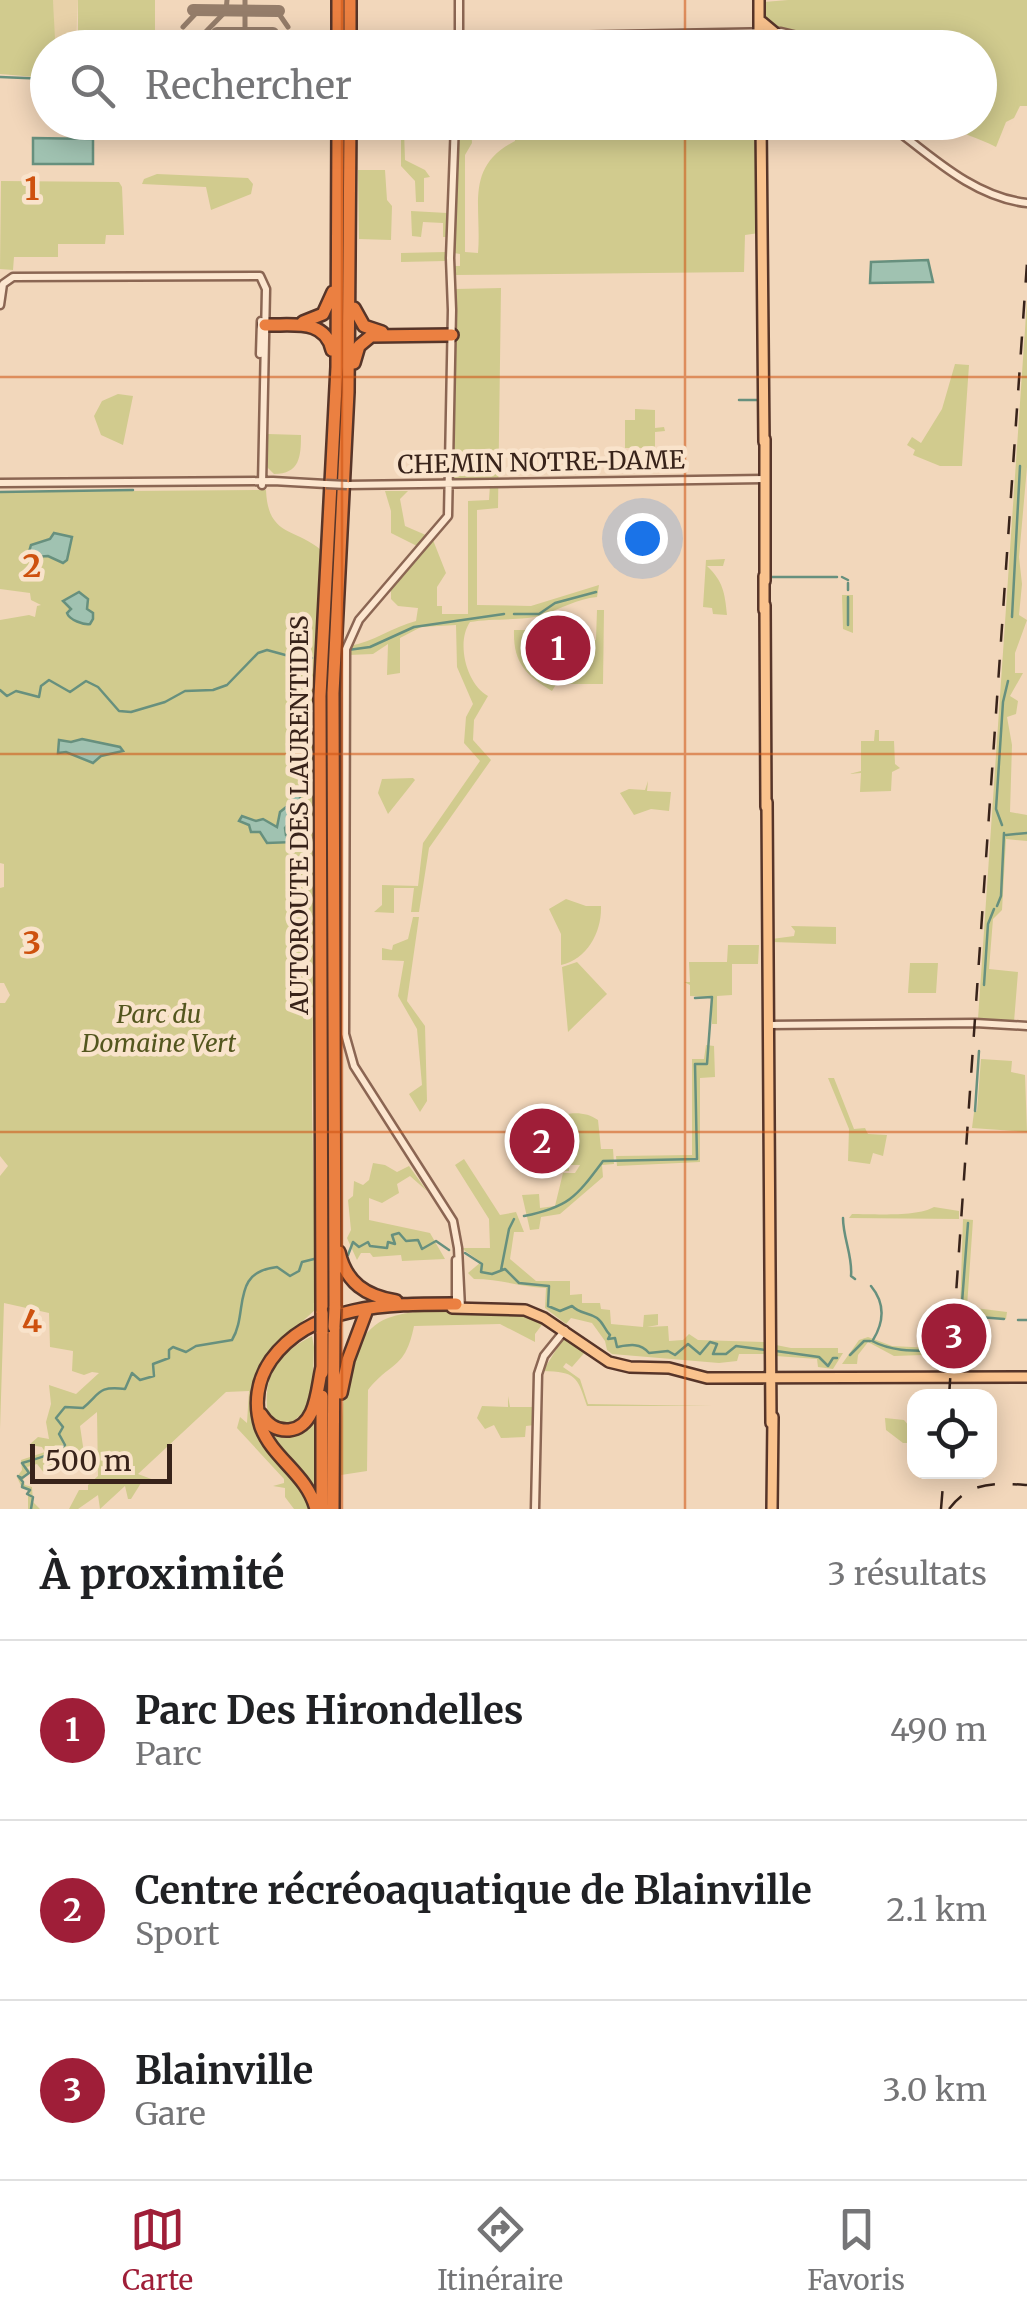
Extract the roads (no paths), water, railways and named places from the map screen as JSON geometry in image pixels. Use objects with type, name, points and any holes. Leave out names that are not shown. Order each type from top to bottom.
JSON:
[{"type":"highway","points":[[338,0],[338,30]]},
{"type":"highway","points":[[350,0],[350,30]]},
{"type":"highway","name":"AUTOROUTE DES LAURENTIDES","points":[[328,1311],[334,1217],[333,693],[342,391],[338,140]]},
{"type":"highway","name":"AUTOROUTE DES LAURENTIDES","points":[[333,1509],[320,696],[350,276],[350,140]]},
{"type":"highway","points":[[266,325],[307,322],[320,316],[332,300],[338,264]]},
{"type":"highway","points":[[350,276],[356,314],[366,328],[448,336]]},
{"type":"highway","points":[[266,325],[312,326],[325,334],[332,346],[342,391]]},
{"type":"highway","points":[[342,391],[356,352],[368,338],[448,336]]},
{"type":"highway","points":[[334,1217],[341,1260],[354,1282],[377,1297],[458,1306]]},
{"type":"highway","points":[[319,1509],[305,1483],[273,1448],[262,1429],[257,1399],[265,1369],[290,1341],[326,1320],[362,1310],[425,1304]]},
{"type":"highway","points":[[322,1367],[314,1406],[305,1422],[288,1430],[268,1424],[260,1410],[260,1394],[266,1372],[278,1354],[317,1326],[366,1312]]},
{"type":"highway","points":[[334,1432],[346,1366],[366,1312]]},
{"type":"highway","name":"AUTOROUTE DES LAURENTIDES","points":[[319,1509],[322,1367],[328,1329]]},
{"type":"main road","points":[[760,0],[761,30]]},
{"type":"main road","points":[[761,140],[772,1509]]},
{"type":"main road","points":[[770,1270],[771,1377]]},
{"type":"main road","points":[[366,1312],[514,1306],[537,1314],[600,1358],[715,1379],[1027,1375]]},
{"type":"main road","points":[[755,1374],[766,1370],[769,1359]]},
{"type":"main road","points":[[693,1373],[771,1377]]},
{"type":"street","points":[[458,0],[459,30]]},
{"type":"street","points":[[432,535],[445,516],[455,140]]},
{"type":"street","points":[[910,140],[992,197],[1027,201]]},
{"type":"street","points":[[0,307],[3,284],[13,277],[254,274],[265,282],[260,483]]},
{"type":"street","points":[[260,483],[266,325]]},
{"type":"street","points":[[448,336],[448,518],[358,620],[346,649],[345,1037],[354,1066],[450,1214],[456,1234],[458,1306]]},
{"type":"street","points":[[262,471],[273,481]]},
{"type":"street","name":"CHEMIN NOTRE-DAME","points":[[260,483],[762,479]]},
{"type":"street","name":"CHEMIN NOTRE-DAME","points":[[0,485],[326,484]]},
{"type":"street","points":[[768,1024],[1027,1026]]},
{"type":"street","points":[[537,1509],[538,1370],[564,1331]]},
{"type":"waterway","points":[[0,77],[30,78]]},
{"type":"waterway","points":[[739,400],[759,400]]},
{"type":"waterway","points":[[1012,617],[1020,466]]},
{"type":"waterway","points":[[0,492],[133,490]]},
{"type":"waterway","points":[[772,577],[837,577]]},
{"type":"waterway","points":[[842,577],[848,580]]},
{"type":"waterway","points":[[848,583],[848,590]]},
{"type":"waterway","points":[[514,614],[539,614],[555,603],[596,592]]},
{"type":"waterway","points":[[848,597],[848,625]]},
{"type":"waterway","points":[[348,650],[370,647],[414,627],[504,614]]},
{"type":"waterway","points":[[0,690],[7,696],[16,691],[39,697],[41,686],[49,680],[70,692],[86,681],[98,687],[119,711],[131,712],[165,702],[185,691],[227,685],[258,653],[267,650],[300,659],[312,658]]},
{"type":"waterway","points":[[1002,825],[996,809],[1003,702],[1008,681]]},
{"type":"waterway","points":[[997,906],[1001,896],[1004,833]]},
{"type":"waterway","points":[[1006,835],[1027,833]]},
{"type":"waterway","points":[[984,985],[988,924],[994,909]]},
{"type":"waterway","points":[[524,1216],[552,1209],[570,1199],[603,1161],[697,1159],[695,1064],[707,1064],[712,997],[695,998]]},
{"type":"waterway","points":[[975,1111],[979,1051]]},
{"type":"waterway","points":[[843,1218],[851,1276],[855,1279]]},
{"type":"waterway","points":[[501,1270],[514,1219]]},
{"type":"waterway","points":[[961,1316],[968,1223]]},
{"type":"waterway","points":[[348,1255],[353,1242],[359,1247],[368,1242],[370,1246],[387,1248],[388,1242],[395,1244],[392,1235],[399,1233],[406,1241],[418,1240],[422,1249],[436,1241],[449,1250]]},
{"type":"waterway","points":[[465,1253],[482,1264],[481,1272],[492,1274],[505,1269],[519,1283],[549,1286],[548,1306],[560,1311],[572,1306],[597,1318],[610,1335],[608,1339],[615,1338],[617,1347],[634,1345],[649,1353],[668,1351],[675,1355],[688,1344],[700,1354],[710,1342],[717,1344],[713,1354],[726,1354],[736,1346],[765,1350]]},
{"type":"waterway","points":[[31,1509],[33,1497],[27,1494],[30,1490],[22,1487],[18,1476],[29,1473],[22,1463],[65,1445],[59,1434],[63,1427],[56,1418],[65,1407],[83,1408],[104,1390],[125,1389],[132,1373],[140,1380],[154,1376],[153,1364],[169,1358],[173,1347],[186,1352],[196,1346],[232,1340],[243,1295],[253,1277],[277,1267],[290,1276],[299,1271],[302,1262],[314,1259]]},
{"type":"waterway","points":[[871,1286],[881,1313],[873,1340]]},
{"type":"waterway","points":[[966,1316],[1004,1319]]},
{"type":"waterway","points":[[960,1330],[961,1317]]},
{"type":"waterway","points":[[1018,1320],[1027,1320]]},
{"type":"waterway","points":[[959,1341],[960,1333]]},
{"type":"waterway","points":[[850,1355],[864,1341],[870,1341]]},
{"type":"waterway","points":[[872,1341],[900,1350],[951,1351]]},
{"type":"waterway","points":[[954,1351],[959,1344]]},
{"type":"waterway","points":[[776,1351],[819,1357],[828,1366],[837,1358]]},
{"type":"railway","points":[[949,1389],[1027,263]]},
{"type":"railway","points":[[941,1509],[943,1479]]},
{"type":"railway","points":[[949,1509],[974,1489],[994,1484],[1027,1485]]},
{"type":"place","name":"Parc Des Hirondelles","points":[[558,648]]},
{"type":"place","name":"Centre récréoaquatique de Blainville","points":[[542,1141]]},
{"type":"place","name":"Blainville","points":[[954,1336]]},
{"type":"park label","name":"Parc du Domaine Vert","points":[[159,1028]]}]
